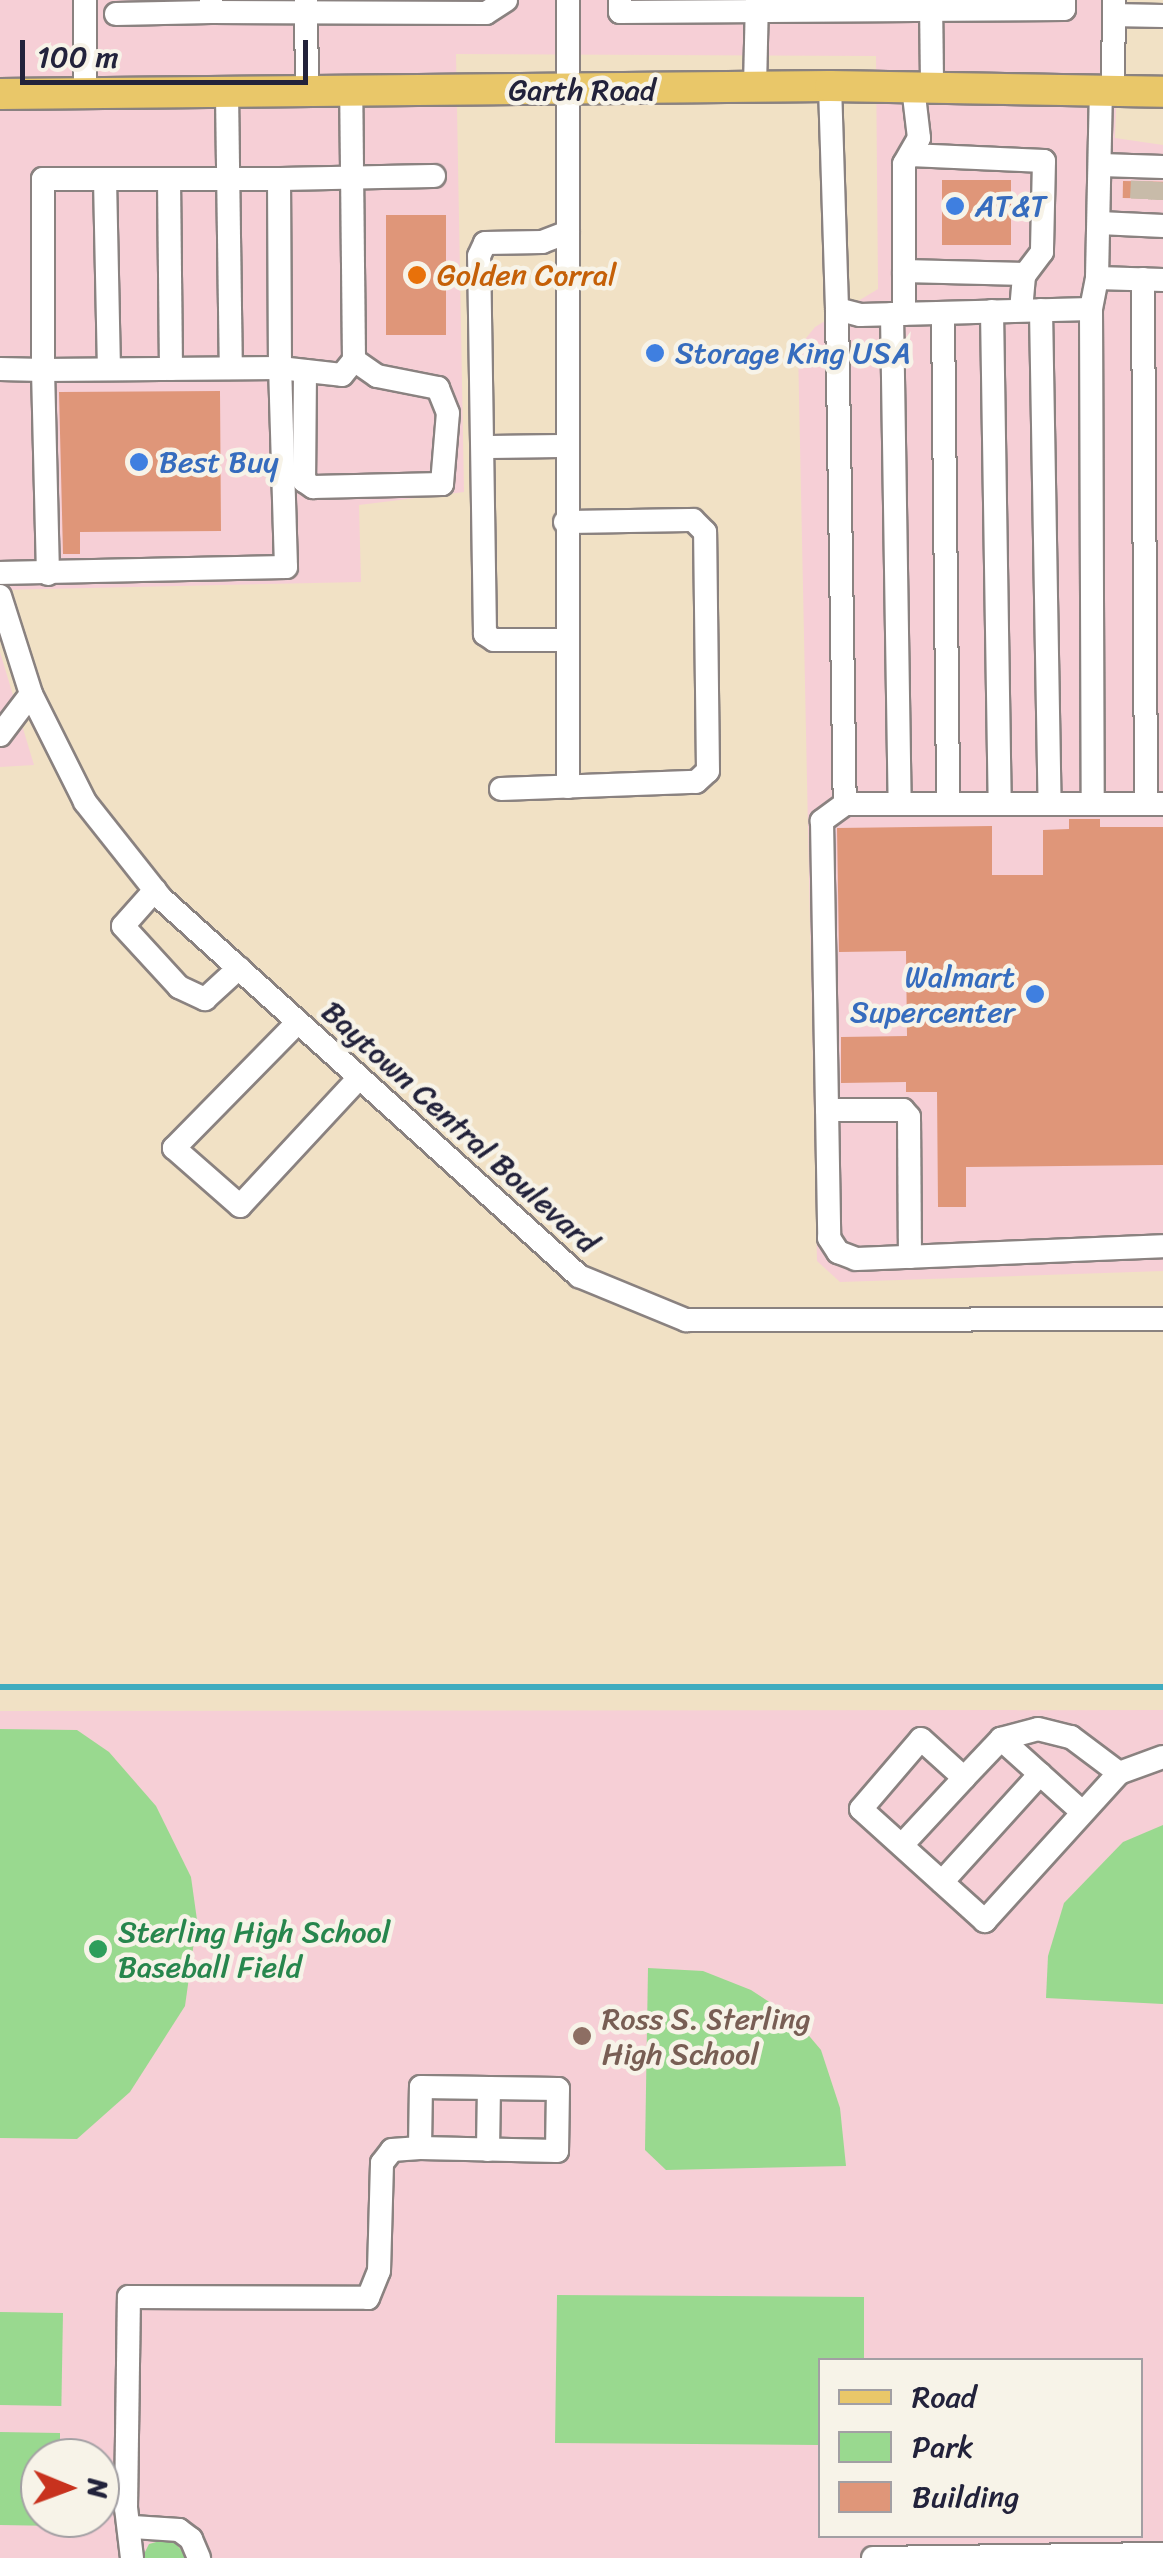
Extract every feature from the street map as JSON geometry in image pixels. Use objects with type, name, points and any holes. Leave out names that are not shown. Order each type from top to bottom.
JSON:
[{"type":"main road","name":"Garth Road","points":[[0,94],[830,86],[1163,92]]},
{"type":"street","points":[[85,93],[86,0]]},
{"type":"street","points":[[116,14],[211,6],[407,6],[486,13],[506,0]]},
{"type":"street","points":[[568,0],[568,787]]},
{"type":"street","points":[[620,0],[620,12],[931,5],[1064,10],[1064,0]]},
{"type":"street","points":[[900,804],[898,314],[910,155],[919,138],[931,5]]},
{"type":"street","points":[[306,6],[306,94]]},
{"type":"street","points":[[755,87],[757,6]]},
{"type":"street","points":[[1093,804],[1091,309],[1114,8],[1163,16]]},
{"type":"street","points":[[830,86],[846,804]]},
{"type":"street","points":[[0,369],[280,368],[342,375],[354,360],[351,92]]},
{"type":"street","points":[[228,93],[231,368]]},
{"type":"street","points":[[910,155],[1044,161],[1042,252],[1025,274],[1031,310],[1050,804]]},
{"type":"street","points":[[1100,222],[1153,225],[1153,180],[1101,165]]},
{"type":"street","points":[[48,574],[42,180],[434,176]]},
{"type":"street","points":[[0,572],[286,567],[279,178]]},
{"type":"street","points":[[106,179],[108,369]]},
{"type":"street","points":[[169,179],[172,368]]},
{"type":"street","points":[[566,640],[494,640],[485,634],[481,248],[568,232]]},
{"type":"street","points":[[904,271],[1025,274]]},
{"type":"street","points":[[1096,278],[1153,280],[1155,804],[846,804],[822,821],[829,1238],[838,1252],[856,1259],[1163,1246]]},
{"type":"street","points":[[836,309],[898,314],[1091,309]]},
{"type":"street","points":[[992,311],[1000,804]]},
{"type":"street","points":[[943,313],[948,804]]},
{"type":"street","points":[[305,371],[304,481],[313,487],[442,484],[448,413],[438,388],[377,376],[354,360]]},
{"type":"street","points":[[483,447],[568,446]]},
{"type":"street","points":[[501,790],[696,782],[708,772],[705,532],[693,520],[565,522]]},
{"type":"street","name":"Baytown Central Boulevard","points":[[0,596],[31,694],[85,802],[155,890],[579,1276],[646,1309],[686,1320],[736,1323],[1163,1319]]},
{"type":"street","points":[[0,736],[31,694]]},
{"type":"street","points":[[155,890],[123,926],[179,986],[205,999],[238,968]]},
{"type":"street","points":[[298,1022],[174,1148],[240,1206],[359,1078]]},
{"type":"street","points":[[827,1110],[903,1110],[908,1117],[910,1257]]},
{"type":"street","points":[[902,1845],[1002,1739],[1057,1731],[1119,1772]]},
{"type":"street","points":[[1002,1739],[1082,1812]]},
{"type":"street","points":[[964,1778],[921,1740],[861,1809],[985,1921],[1119,1772],[1163,1757]]},
{"type":"street","points":[[942,1882],[1040,1774]]},
{"type":"street","points":[[132,2558],[133,2528],[126,2508],[129,2297],[368,2298],[378,2271],[382,2163],[392,2150],[557,2151],[558,2089],[421,2087],[420,2148]]},
{"type":"street","points":[[488,2150],[489,2088]]},
{"type":"street","points":[[133,2528],[179,2530],[192,2539],[199,2558]]},
{"type":"street","points":[[873,2558],[1163,2554]]},
{"type":"shaded area","points":[[0,0],[1120,0],[1115,138],[1163,145],[1163,1271],[840,1282],[817,1261],[798,348],[815,327],[878,289],[876,56],[456,54],[464,492],[359,505],[361,582],[0,590]]},
{"type":"shaded area","points":[[0,652],[34,765],[0,767]]},
{"type":"shaded area","name":"Ross S. Sterling High School","points":[[1163,1710],[1163,2558],[0,2558],[0,1711]]},
{"type":"green space","name":"Sterling High School Baseball Field","points":[[0,1729],[77,1730],[109,1752],[156,1806],[191,1877],[197,1920],[185,2006],[130,2092],[77,2139],[0,2138]]},
{"type":"green space","points":[[1163,1825],[1163,2004],[1046,1998],[1048,1956],[1064,1903],[1123,1842]]},
{"type":"green space","points":[[648,1968],[703,1971],[751,1990],[794,2018],[821,2050],[840,2108],[846,2166],[666,2170],[645,2150]]},
{"type":"green space","points":[[557,2295],[864,2297],[864,2358],[818,2358],[818,2445],[555,2443]]},
{"type":"green space","points":[[0,2312],[63,2313],[61,2406],[0,2405]]},
{"type":"green space","points":[[0,2432],[60,2433],[60,2438],[20,2438],[20,2525],[0,2525]]},
{"type":"green space","points":[[171,2538],[188,2558],[142,2558],[149,2544]]},
{"type":"building","points":[[942,180],[1011,180],[1011,245],[942,245]]},
{"type":"building","points":[[1123,181],[1163,182],[1163,199],[1123,198]]},
{"type":"building","name":"Golden Corral","points":[[386,215],[446,215],[446,335],[386,335]]},
{"type":"building","name":"Best Buy","points":[[220,391],[221,531],[80,532],[80,554],[63,554],[59,392]]},
{"type":"building","name":"Walmart Supercenter","points":[[1069,819],[1100,819],[1100,827],[1163,827],[1163,1165],[966,1167],[966,1207],[938,1207],[937,1092],[906,1092],[906,1082],[841,1083],[841,1037],[907,1036],[906,951],[839,952],[837,828],[992,826],[992,875],[1043,875],[1043,830],[1069,829]]},
{"type":"waterway","points":[[0,1687],[1163,1687]]},
{"type":"tunnel","points":[[1141,199],[1142,181]]},
{"type":"tunnel","points":[[1158,200],[1159,182]]},
{"type":"place","name":"AT&T","points":[[955,206]]},
{"type":"place","name":"Golden Corral","points":[[417,275]]},
{"type":"place","name":"Storage King USA","points":[[655,353]]},
{"type":"place","name":"Best Buy","points":[[139,462]]},
{"type":"place","name":"Walmart Supercenter","points":[[1035,994]]},
{"type":"place","name":"Sterling High School Baseball Field","points":[[98,1949]]},
{"type":"place","name":"Ross S. Sterling High School","points":[[582,2036]]}]
